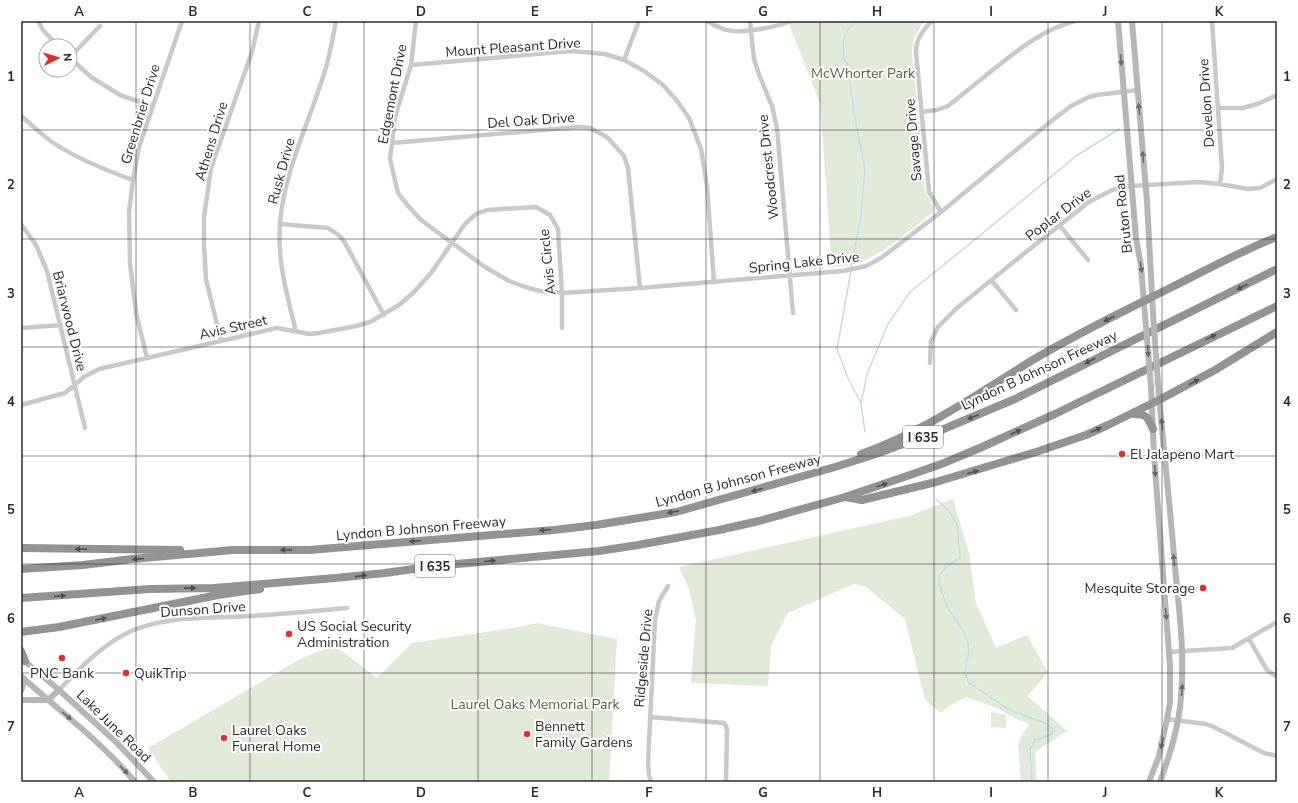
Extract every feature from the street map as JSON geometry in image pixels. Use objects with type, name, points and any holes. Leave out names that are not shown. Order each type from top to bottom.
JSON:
[{"type":"highway","points":[[778,483],[870,451],[919,429],[1068,340],[1244,251],[1277,238]]},
{"type":"highway","name":"Lyndon B Johnson Freeway","points":[[21,570],[233,550],[309,550],[546,530],[596,525],[676,512],[873,456],[939,431],[1028,392],[1277,270]]},
{"type":"highway","name":"I 635","points":[[21,598],[150,589],[214,588],[385,573],[435,566],[564,555],[638,545],[739,526],[845,497],[917,473],[1001,439],[1277,306]]},
{"type":"highway","points":[[845,497],[862,500],[975,471],[1062,444],[1108,425],[1156,402],[1215,370],[1277,332]]},
{"type":"highway","points":[[1131,414],[1145,415],[1149,419],[1153,429]]},
{"type":"highway","points":[[21,548],[233,550]]},
{"type":"highway","points":[[21,632],[89,622],[218,595],[335,578]]},
{"type":"highway","points":[[21,640],[24,635],[34,630]]},
{"type":"highway","points":[[21,651],[23,659]]},
{"type":"main road","name":"Bruton Road","points":[[1118,21],[1136,238],[1148,299],[1153,313],[1158,383],[1156,402]]},
{"type":"main road","name":"Bruton Road","points":[[1132,21],[1146,186],[1148,299],[1145,315],[1150,387],[1156,402]]},
{"type":"main road","points":[[1149,782],[1159,756],[1170,704],[1169,652],[1154,455],[1153,429],[1156,402]]},
{"type":"main road","points":[[1156,402],[1169,498],[1182,651],[1182,677],[1178,720],[1169,757],[1160,782]]},
{"type":"main road","points":[[1154,455],[1164,454]]},
{"type":"main road","points":[[1158,499],[1169,498]]},
{"type":"main road","name":"Lake June Road","points":[[23,659],[122,748],[154,782]]},
{"type":"main road","points":[[21,676],[23,685],[21,690]]},
{"type":"main road","name":"Lake June Road","points":[[21,676],[113,758],[135,782]]},
{"type":"main road","points":[[21,700],[48,700],[58,690]]},
{"type":"main road","points":[[113,758],[122,748]]},
{"type":"street","points":[[38,21],[43,30],[50,38]]},
{"type":"street","name":"Greenbrier Drive","points":[[147,358],[136,314],[130,263],[129,212],[139,147],[182,21]]},
{"type":"street","name":"Athens Drive","points":[[221,341],[206,279],[204,217],[211,168],[252,52],[259,21]]},
{"type":"street","name":"Rusk Drive","points":[[296,331],[284,280],[280,247],[280,224],[283,198],[290,171],[329,58],[336,21]]},
{"type":"street","name":"Edgemont Drive","points":[[416,21],[411,65],[395,117],[390,159],[398,193],[421,220],[451,244]]},
{"type":"street","points":[[624,60],[639,21]]},
{"type":"street","points":[[707,21],[725,30],[771,28],[791,21]]},
{"type":"street","name":"Woodcrest Drive","points":[[750,21],[754,59],[772,106],[777,128],[793,313]]},
{"type":"street","name":"Savage Drive","points":[[932,21],[923,30],[916,47],[929,192],[941,212]]},
{"type":"street","points":[[921,112],[937,110],[948,106],[1020,48],[1044,33],[1075,21]]},
{"type":"street","name":"Develon Drive","points":[[1212,21],[1222,168],[1220,184]]},
{"type":"street","points":[[78,49],[100,26]]},
{"type":"street","name":"Mount Pleasant Drive","points":[[411,65],[572,51],[605,54],[624,60],[644,70],[663,85],[678,102],[689,118],[701,149],[706,186],[714,282]]},
{"type":"street","points":[[78,65],[91,76],[120,96],[152,106]]},
{"type":"street","name":"Spring Lake Drive","points":[[451,244],[509,281],[540,291],[562,293],[790,276],[860,268],[881,258],[941,212],[1071,106],[1097,94],[1138,90]]},
{"type":"street","points":[[1218,108],[1243,108],[1260,104],[1277,95]]},
{"type":"street","points":[[21,116],[51,141],[67,151],[97,167],[133,180]]},
{"type":"street","name":"Del Oak Drive","points":[[392,143],[578,127],[590,128],[607,137],[624,156],[628,168],[640,288]]},
{"type":"street","name":"Poplar Drive","points":[[930,363],[931,341],[938,327],[957,308],[1090,202],[1106,193],[1115,189],[1131,186],[1198,182],[1248,189],[1260,188],[1277,179]]},
{"type":"street","name":"Avis Circle","points":[[451,244],[465,224],[476,214],[487,210],[536,207],[550,215],[558,229],[562,293],[562,328]]},
{"type":"street","name":"Briarwood Drive","points":[[21,224],[36,245],[47,271],[85,428]]},
{"type":"street","points":[[280,224],[328,228],[340,236],[346,243],[384,314]]},
{"type":"street","points":[[1060,226],[1088,260]]},
{"type":"street","name":"Avis Street","points":[[21,405],[65,393],[75,384],[99,369],[277,328],[310,334],[370,322],[413,293],[431,273],[451,244]]},
{"type":"street","points":[[992,281],[1016,310]]},
{"type":"street","points":[[21,328],[61,325]]},
{"type":"street","name":"Ridgeside Drive","points":[[651,782],[648,763],[655,620],[659,601],[668,586]]},
{"type":"street","name":"Dunson Drive","points":[[58,690],[112,641],[127,633],[148,625],[169,620],[250,616],[347,608]]},
{"type":"street","points":[[1169,652],[1232,648],[1277,622]]},
{"type":"street","points":[[1249,639],[1267,670],[1277,677]]},
{"type":"street","points":[[650,717],[724,723],[727,731],[726,782]]},
{"type":"street","points":[[1167,719],[1206,724],[1264,753],[1277,756]]},
{"type":"green space","name":"McWhorter Park","points":[[789,21],[924,21],[914,38],[912,52],[925,191],[934,208],[932,213],[886,249],[860,262],[846,266],[832,267],[820,103]]},
{"type":"green space","points":[[953,499],[969,553],[976,603],[996,648],[1027,635],[1048,672],[1028,696],[1067,731],[1035,752],[1037,782],[1021,782],[1018,745],[1023,733],[1030,724],[1016,719],[997,708],[966,697],[949,706],[941,713],[925,700],[905,619],[866,587],[854,584],[788,613],[771,646],[768,686],[691,683],[696,620],[689,589],[679,567],[909,516]]},
{"type":"green space","name":"Laurel Oaks Memorial Park","points":[[537,623],[617,639],[609,782],[171,782],[148,748],[300,659],[334,645],[377,678],[412,643]]},
{"type":"green space","points":[[991,712],[1006,715],[1006,728],[991,727]]},
{"type":"waterway","points":[[851,267],[861,216],[865,169],[849,79],[842,73],[847,67],[844,59],[844,38],[848,29],[857,21]]},
{"type":"waterway","points":[[865,432],[861,404],[867,374],[888,324],[910,292],[1076,156],[1119,129]]},
{"type":"waterway","points":[[851,271],[837,349],[847,376],[861,403]]},
{"type":"waterway","points":[[936,499],[949,511],[957,524],[960,558],[947,566],[939,576],[939,583],[947,607],[960,626],[968,642],[969,650],[965,672],[968,682],[1009,710],[1045,723],[1052,728],[1052,734],[1035,740],[1030,749],[1032,782]]},
{"type":"place","name":"El Jalapeno Mart","points":[[1122,454]]},
{"type":"place","name":"Mesquite Storage","points":[[1203,588]]},
{"type":"place","name":"US Social Security Administration","points":[[289,634]]},
{"type":"place","name":"PNC Bank","points":[[62,658]]},
{"type":"place","name":"QuikTrip","points":[[126,673]]},
{"type":"place","name":"Bennett Family Gardens","points":[[527,734]]},
{"type":"place","name":"Laurel Oaks Funeral Home","points":[[224,738]]}]
